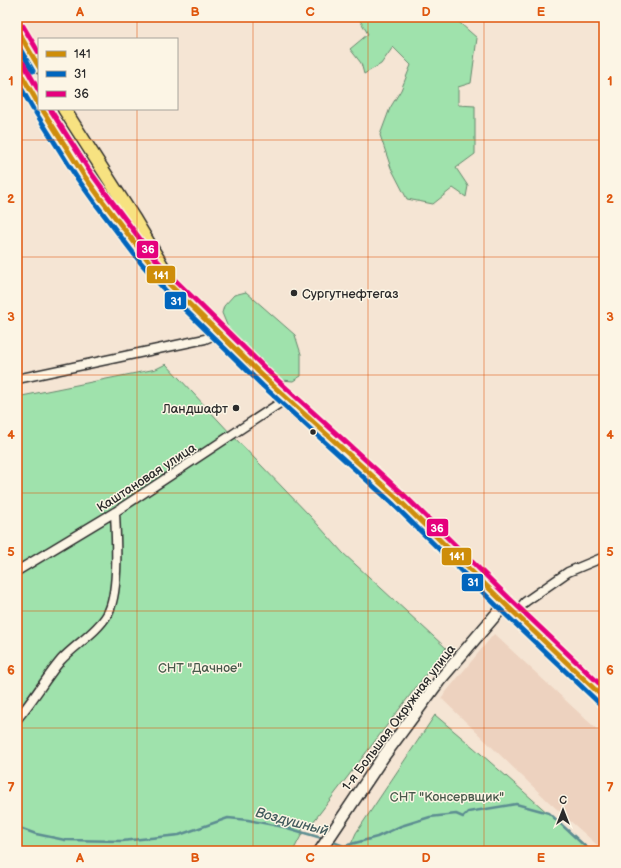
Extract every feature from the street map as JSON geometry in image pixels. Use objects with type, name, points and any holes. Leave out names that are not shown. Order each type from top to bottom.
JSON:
[{"type":"main road","points":[[17,24],[20,36],[38,65]]},
{"type":"main road","points":[[17,67],[36,100]]},
{"type":"main road","points":[[17,73],[36,100]]},
{"type":"main road","points":[[43,110],[83,174],[147,259],[170,285],[286,399],[397,498],[515,614],[604,698]]},
{"type":"main road","points":[[65,110],[136,220],[173,283],[194,308]]},
{"type":"street","points":[[17,379],[205,339],[219,333]]},
{"type":"street","name":"Каштановая улица","points":[[17,571],[115,512],[286,399]]},
{"type":"street","points":[[17,719],[61,660],[98,626],[107,615],[114,596],[117,556],[115,512]]},
{"type":"street","points":[[515,614],[525,602],[568,572],[604,557]]},
{"type":"street","name":"1-я Большая Окружная улица","points":[[320,851],[383,757],[439,681],[505,604]]},
{"type":"shaded area","points":[[494,634],[604,736],[604,851],[549,802],[441,698]]},
{"type":"green space","points":[[358,17],[441,17],[441,19],[453,17],[477,38],[471,83],[458,87],[458,105],[475,106],[475,154],[456,168],[468,186],[466,197],[453,188],[433,204],[407,199],[391,168],[380,135],[390,108],[401,90],[411,65],[393,47],[381,64],[364,74],[361,63],[350,49],[368,34]]},
{"type":"green space","points":[[246,292],[295,335],[301,354],[301,376],[293,381],[282,380],[229,330],[222,313],[224,306],[234,295]]},
{"type":"green space","name":"СНТ \"Дачное\"","points":[[166,364],[311,517],[343,553],[446,648],[310,826],[302,829],[302,834],[293,851],[17,851],[17,397],[156,369]]},
{"type":"green space","name":"СНТ \"Консервщик\"","points":[[435,715],[592,851],[348,851],[356,833]]},
{"type":"waterway","name":"Воздушный","points":[[330,841],[344,846],[377,837],[401,826],[430,817],[456,814],[463,817],[468,812],[516,804],[549,813],[590,851]]},
{"type":"waterway","name":"Воздушный","points":[[17,827],[36,834],[65,840],[122,841],[179,835],[228,818],[284,827],[325,839]]},
{"type":"transit line","name":"36","points":[[23,26],[38,51]]},
{"type":"transit line","name":"141","points":[[17,30],[38,65]]},
{"type":"transit line","name":"31","points":[[17,44],[33,71]]},
{"type":"transit line","name":"36","points":[[23,63],[38,89]]},
{"type":"transit line","name":"141","points":[[17,67],[38,103]]},
{"type":"transit line","name":"31","points":[[17,81],[33,109]]},
{"type":"transit line","name":"141","points":[[43,110],[83,174],[101,199],[147,259],[170,285],[268,381],[397,498],[604,698]]},
{"type":"transit line","name":"36","points":[[51,110],[107,195],[152,255],[175,280],[273,376],[402,493],[510,599],[604,688]]},
{"type":"transit line","name":"31","points":[[36,113],[77,178],[95,203],[141,263],[165,290],[263,386],[392,503],[599,703]]},
{"type":"place","name":"Сургутнефтегаз","points":[[294,293]]},
{"type":"place","name":"Ландшафт","points":[[236,408]]}]
